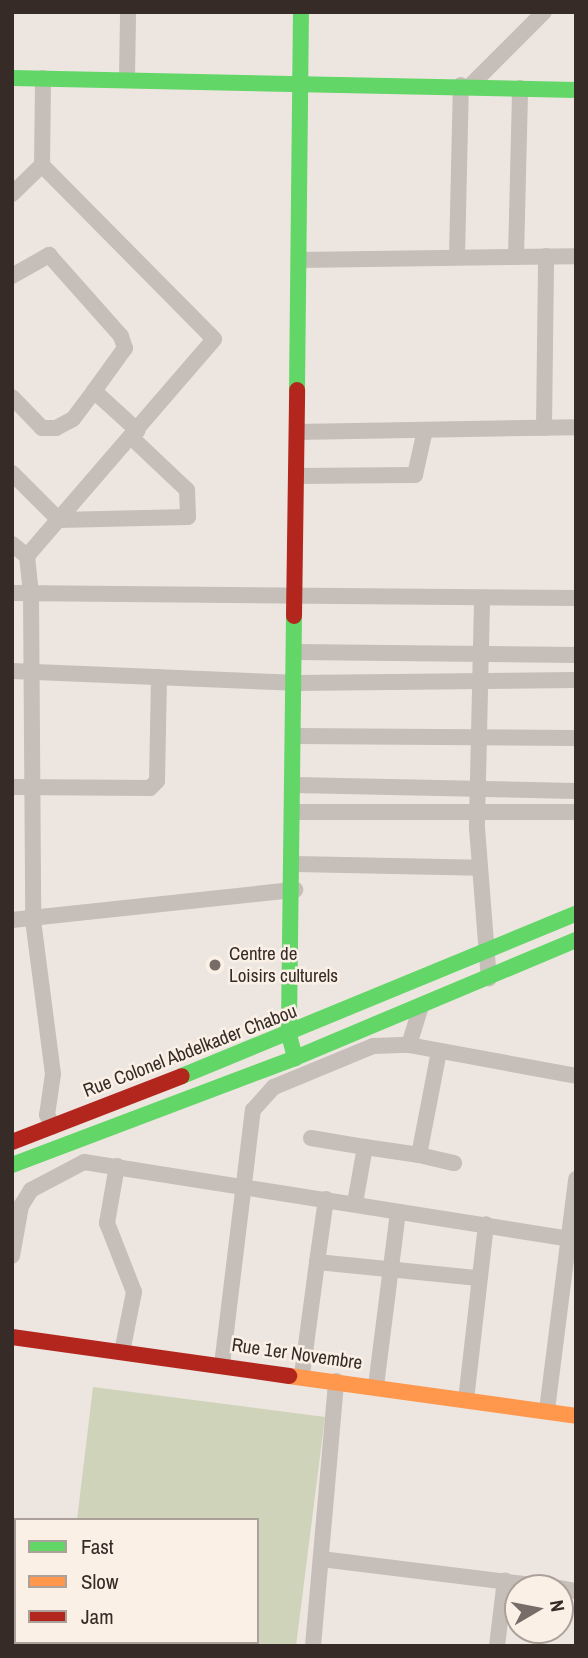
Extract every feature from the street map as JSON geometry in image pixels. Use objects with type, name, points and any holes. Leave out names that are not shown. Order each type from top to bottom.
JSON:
[{"type":"main road","points":[[295,1058],[289,1035],[295,891],[301,12]]},
{"type":"main road","points":[[12,78],[300,80],[576,90]]},
{"type":"main road","name":"Rue Colonel Abdelkader Chabou","points":[[12,1142],[289,1035],[576,914]]},
{"type":"main road","points":[[12,1165],[295,1058],[489,979],[576,940]]},
{"type":"main road","name":"Rue 1er Novembre","points":[[12,1337],[302,1375],[576,1416]]},
{"type":"street","points":[[127,79],[128,12]]},
{"type":"street","points":[[457,257],[466,85],[544,12]]},
{"type":"street","points":[[12,194],[42,165],[43,78]]},
{"type":"street","points":[[516,257],[520,88]]},
{"type":"street","points":[[27,556],[135,435],[214,339],[42,165]]},
{"type":"street","points":[[12,276],[49,256],[121,336],[125,348],[73,419],[56,428],[42,428],[12,397]]},
{"type":"street","points":[[544,428],[546,256]]},
{"type":"street","points":[[299,260],[576,256]]},
{"type":"street","points":[[12,473],[59,520],[188,517],[187,490],[94,391]]},
{"type":"street","points":[[297,432],[576,427]]},
{"type":"street","points":[[297,476],[415,475],[425,430]]},
{"type":"street","points":[[12,544],[27,556],[31,594],[33,672],[30,788],[33,920],[53,1074],[47,1115],[53,1126]]},
{"type":"street","points":[[12,593],[482,602],[576,598]]},
{"type":"street","points":[[482,602],[479,868],[482,952],[489,979]]},
{"type":"street","points":[[295,652],[576,654]]},
{"type":"street","points":[[12,671],[295,683],[576,681]]},
{"type":"street","points":[[12,787],[150,788],[157,781],[159,677]]},
{"type":"street","points":[[295,736],[576,738]]},
{"type":"street","points":[[294,785],[576,791]]},
{"type":"street","points":[[294,812],[576,812]]},
{"type":"street","points":[[295,864],[479,868]]},
{"type":"street","points":[[12,920],[33,920],[295,891]]},
{"type":"street","points":[[409,1045],[421,1006]]},
{"type":"street","points":[[222,1366],[253,1110],[267,1093],[373,1045],[409,1045],[576,1076]]},
{"type":"street","points":[[419,1155],[439,1051]]},
{"type":"street","points":[[311,1138],[454,1163]]},
{"type":"street","points":[[355,1203],[365,1147]]},
{"type":"street","points":[[12,1256],[21,1206],[30,1190],[84,1162],[244,1184],[573,1240]]},
{"type":"street","points":[[117,1166],[107,1223],[134,1292],[122,1352]]},
{"type":"street","points":[[547,1410],[573,1240],[576,1179]]},
{"type":"street","points":[[302,1375],[326,1199]]},
{"type":"street","points":[[376,1386],[393,1270],[398,1212]]},
{"type":"street","points":[[466,1400],[486,1224]]},
{"type":"street","points":[[317,1262],[478,1278]]},
{"type":"street","points":[[313,1646],[336,1381]]},
{"type":"street","points":[[321,1559],[504,1580]]},
{"type":"street","points":[[497,1646],[504,1588]]},
{"type":"green space","points":[[93,1387],[325,1417],[296,1646],[61,1646],[259,1644],[259,1518],[77,1518]]},
{"type":"traffic: fast","points":[[297,390],[301,12]]},
{"type":"traffic: fast","points":[[12,78],[576,90]]},
{"type":"traffic: fast","points":[[294,616],[289,1035],[295,1058]]},
{"type":"traffic: fast","points":[[182,1076],[576,914]]},
{"type":"traffic: fast","points":[[12,1165],[295,1058],[576,940]]},
{"type":"traffic: slow","points":[[289,1376],[576,1416]]},
{"type":"traffic: jam","points":[[294,616],[297,390]]},
{"type":"traffic: jam","points":[[12,1142],[182,1076]]},
{"type":"traffic: jam","points":[[12,1337],[289,1376]]},
{"type":"place","name":"Centre de Loisirs culturels","points":[[215,965]]}]
